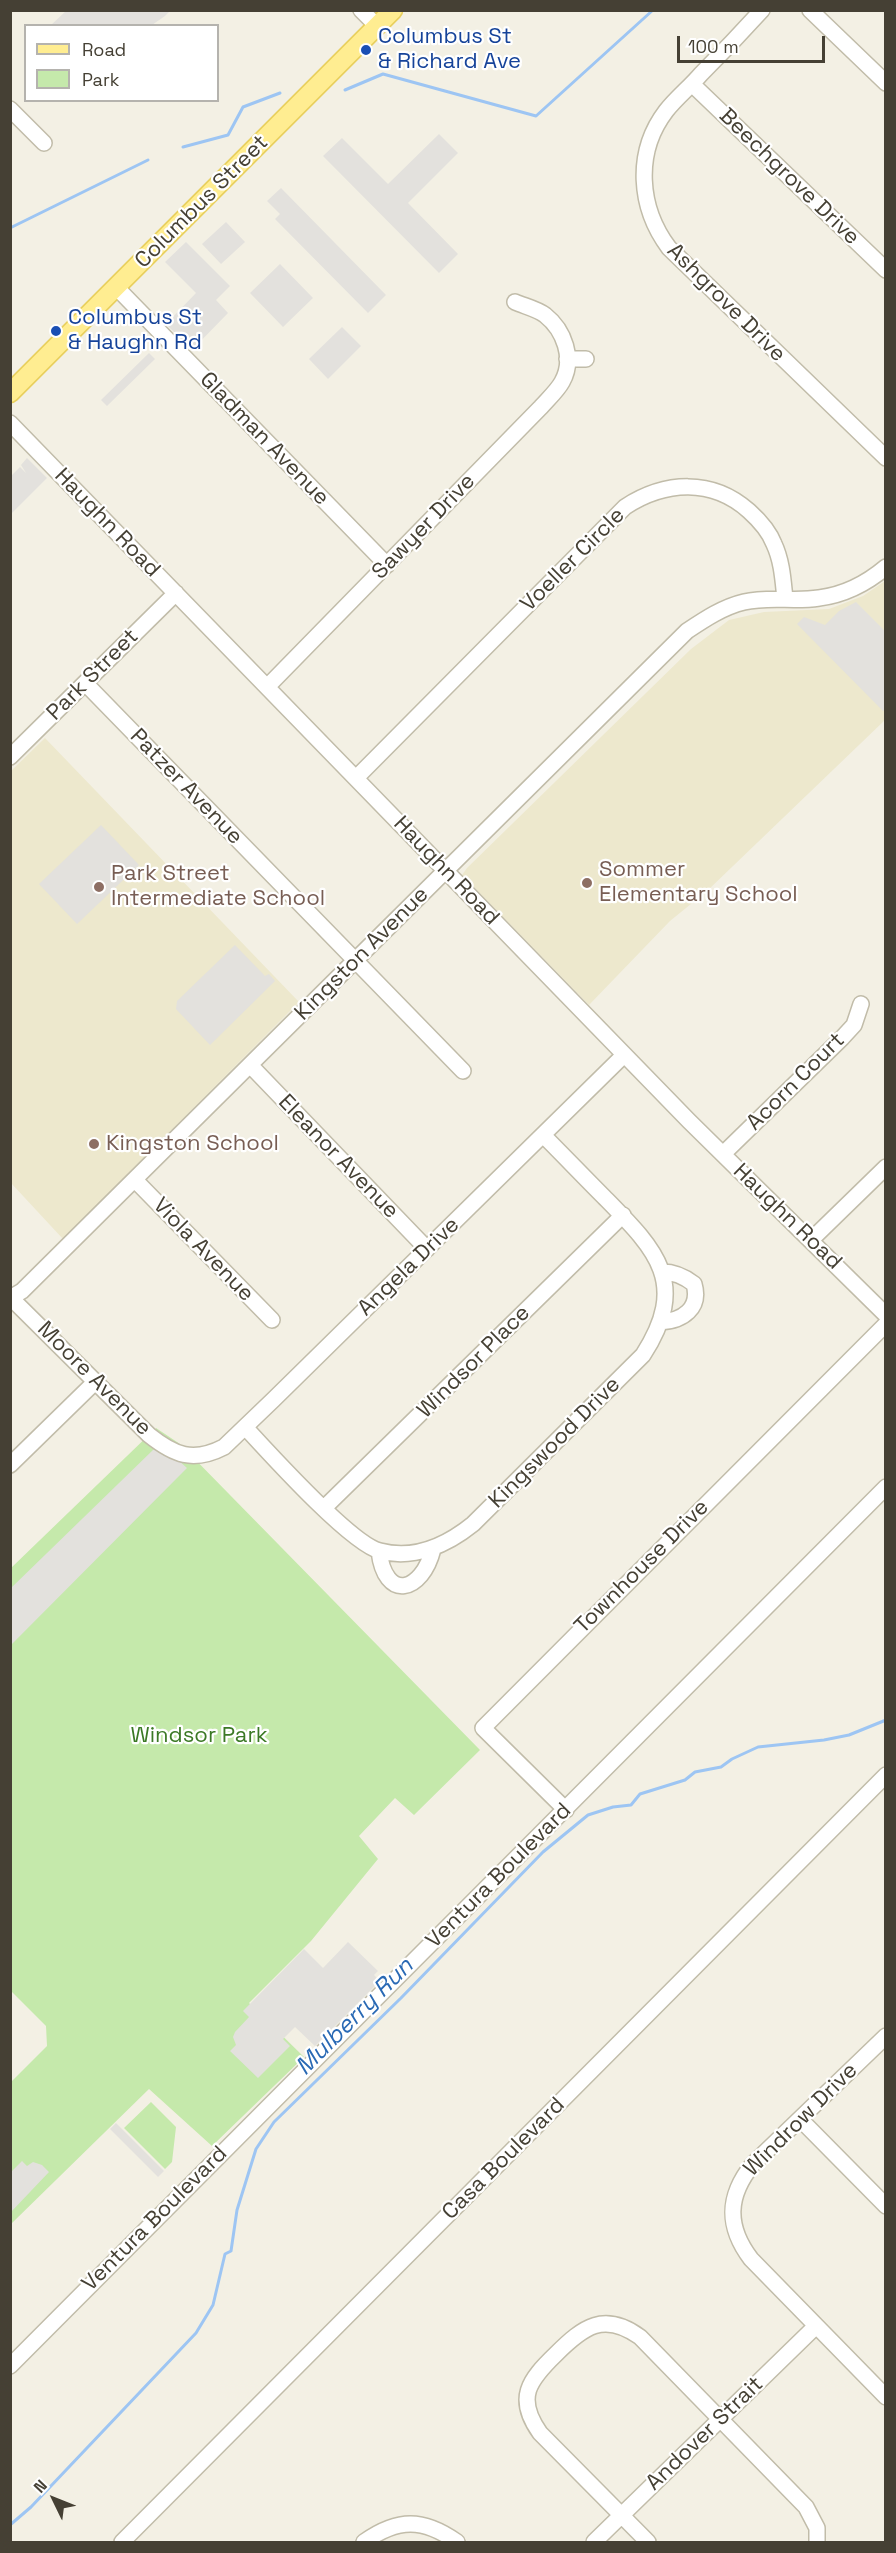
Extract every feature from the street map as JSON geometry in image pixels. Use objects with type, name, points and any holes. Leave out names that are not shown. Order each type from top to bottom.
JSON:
[{"type":"main road","name":"Columbus Street","points":[[10,393],[393,10]]},
{"type":"street","points":[[361,10],[376,26]]},
{"type":"street","name":"Ashgrove Drive","points":[[762,10],[666,112],[656,128],[644,163],[645,201],[659,234],[693,273],[885,458]]},
{"type":"street","points":[[810,10],[885,83]]},
{"type":"street","name":"Beechgrove Drive","points":[[692,84],[885,270]]},
{"type":"street","points":[[10,109],[44,143]]},
{"type":"street","name":"Gladman Avenue","points":[[116,287],[387,565]]},
{"type":"street","points":[[515,302],[543,314],[552,322],[564,339],[567,359],[586,358]]},
{"type":"street","name":"Sawyer Drive","points":[[267,687],[558,388],[565,375],[567,359]]},
{"type":"street","name":"Haughn Road","points":[[10,423],[624,1055],[885,1315]]},
{"type":"street","name":"Voeller Circle","points":[[356,778],[626,507],[652,492],[692,486],[725,494],[738,501],[765,528],[775,545],[785,598]]},
{"type":"street","name":"Kingston Avenue","points":[[11,1298],[135,1180],[687,632],[728,606],[785,598],[819,598],[836,594],[864,582],[885,567]]},
{"type":"street","name":"Park Street","points":[[10,757],[176,593]]},
{"type":"street","name":"Patzer Avenue","points":[[86,683],[463,1071]]},
{"type":"street","name":"Acorn Court","points":[[723,1154],[854,1025],[861,1004]]},
{"type":"street","name":"Angela Drive","points":[[182,1455],[192,1456],[215,1452],[224,1447],[624,1055]]},
{"type":"street","name":"Eleanor Avenue","points":[[250,1065],[427,1249]]},
{"type":"street","name":"Kingswood Drive","points":[[378,1551],[409,1552],[433,1549],[458,1536],[473,1524],[630,1369],[654,1339],[664,1302],[662,1272],[646,1240],[543,1135]]},
{"type":"street","points":[[811,1240],[885,1167]]},
{"type":"street","name":"Viola Avenue","points":[[135,1180],[272,1320]]},
{"type":"street","name":"Windsor Place","points":[[324,1508],[622,1215]]},
{"type":"street","points":[[660,1322],[671,1322],[684,1316],[690,1311],[696,1298],[694,1284],[669,1272],[662,1272]]},
{"type":"street","name":"Moore Avenue","points":[[11,1298],[149,1435],[167,1449],[182,1455]]},
{"type":"street","name":"Townhouse Drive","points":[[566,1810],[483,1728],[885,1324]]},
{"type":"street","points":[[10,1464],[95,1382]]},
{"type":"street","points":[[245,1427],[344,1528],[378,1551],[382,1565],[395,1584],[408,1586],[424,1573],[433,1549]]},
{"type":"street","name":"Ventura Boulevard","points":[[10,2366],[885,1487]]},
{"type":"street","name":"Casa Boulevard","points":[[122,2542],[885,1775]]},
{"type":"street","name":"Windrow Drive","points":[[885,2036],[742,2177],[735,2194],[732,2211],[741,2246],[885,2397]]},
{"type":"street","points":[[800,2118],[885,2206]]},
{"type":"street","points":[[648,2542],[533,2423],[527,2401],[528,2390],[539,2371],[586,2328],[608,2324],[620,2326],[640,2337],[806,2508],[817,2528],[817,2542]]},
{"type":"street","name":"Andover Strait","points":[[594,2542],[816,2326]]},
{"type":"street","points":[[364,2542],[393,2526],[411,2524],[429,2526],[457,2542]]},
{"type":"shaded area","points":[[66,11],[169,12],[153,24],[52,24]]},
{"type":"shaded area","points":[[439,134],[458,153],[408,203],[458,254],[439,273],[323,156],[342,138],[388,184]]},
{"type":"shaded area","points":[[281,188],[386,295],[368,313],[275,219],[280,214],[267,201]]},
{"type":"shaded area","points":[[226,222],[245,242],[221,264],[202,244]]},
{"type":"shaded area","points":[[186,242],[230,286],[216,300],[228,313],[192,350],[166,324],[196,293],[165,262]]},
{"type":"shaded area","points":[[280,264],[313,298],[283,327],[250,293]]},
{"type":"shaded area","points":[[342,327],[361,346],[328,379],[309,359]]},
{"type":"shaded area","points":[[149,353],[155,359],[107,406],[101,400]]},
{"type":"shaded area","points":[[27,458],[47,478],[11,514],[11,476],[20,467],[26,473],[21,465]]},
{"type":"shaded area","points":[[885,581],[885,720],[707,891],[670,921],[589,1005],[462,875],[691,649],[729,620],[764,612],[829,609],[863,596]]},
{"type":"shaded area","points":[[856,602],[885,631],[886,709],[883,711],[797,624],[804,617],[825,625],[839,611]]},
{"type":"shaded area","name":"Park Street Intermediate School","points":[[45,738],[299,1002],[63,1239],[11,1183],[11,771]]},
{"type":"shaded area","points":[[101,825],[139,865],[77,924],[39,884]]},
{"type":"shaded area","points":[[235,945],[265,976],[269,974],[275,981],[210,1045],[176,1009],[177,1001]]},
{"type":"shaded area","points":[[154,1449],[177,1459],[187,1468],[11,1645],[11,1588]]},
{"type":"shaded area","points":[[348,1942],[378,1971],[374,1975],[380,1981],[315,2046],[295,2027],[283,2039],[290,2046],[258,2078],[230,2051],[236,2045],[233,2037],[235,2032],[249,2017],[243,2011],[304,1949],[323,1968]]},
{"type":"shaded area","points":[[116,2123],[164,2171],[158,2177],[110,2129]]},
{"type":"shaded area","points":[[22,2161],[27,2166],[33,2162],[42,2165],[49,2172],[11,2212],[11,2172]]},
{"type":"green space","name":"Windsor Park","points":[[156,1428],[180,1444],[480,1750],[414,1815],[395,1798],[359,1836],[378,1859],[311,1941],[249,2003],[304,2057],[212,2146],[149,2089],[11,2224],[11,2082],[47,2046],[46,2026],[11,1991],[11,1568]]},
{"type":"green space","points":[[151,2102],[176,2127],[172,2162],[165,2169],[124,2128]]},
{"type":"waterway","points":[[345,90],[383,74],[536,116],[653,10]]},
{"type":"waterway","points":[[183,147],[228,135],[243,107],[280,93]]},
{"type":"waterway","points":[[10,228],[148,160]]},
{"type":"waterway","name":"Mulberry Run","points":[[10,2525],[31,2507],[196,2333],[213,2305],[225,2254],[231,2251],[237,2210],[256,2149],[274,2122],[401,1998],[543,1852],[588,1815],[613,1807],[631,1805],[640,1794],[685,1780],[695,1772],[721,1767],[732,1759],[758,1747],[849,1735],[886,1720]]},
{"type":"place","name":"Columbus St & Richard Ave","points":[[366,50]]},
{"type":"place","name":"Columbus St & Haughn Rd","points":[[56,331]]},
{"type":"place","name":"Sommer Elementary School","points":[[587,883]]},
{"type":"place","name":"Park Street Intermediate School","points":[[99,887]]},
{"type":"place","name":"Kingston School","points":[[94,1144]]}]
